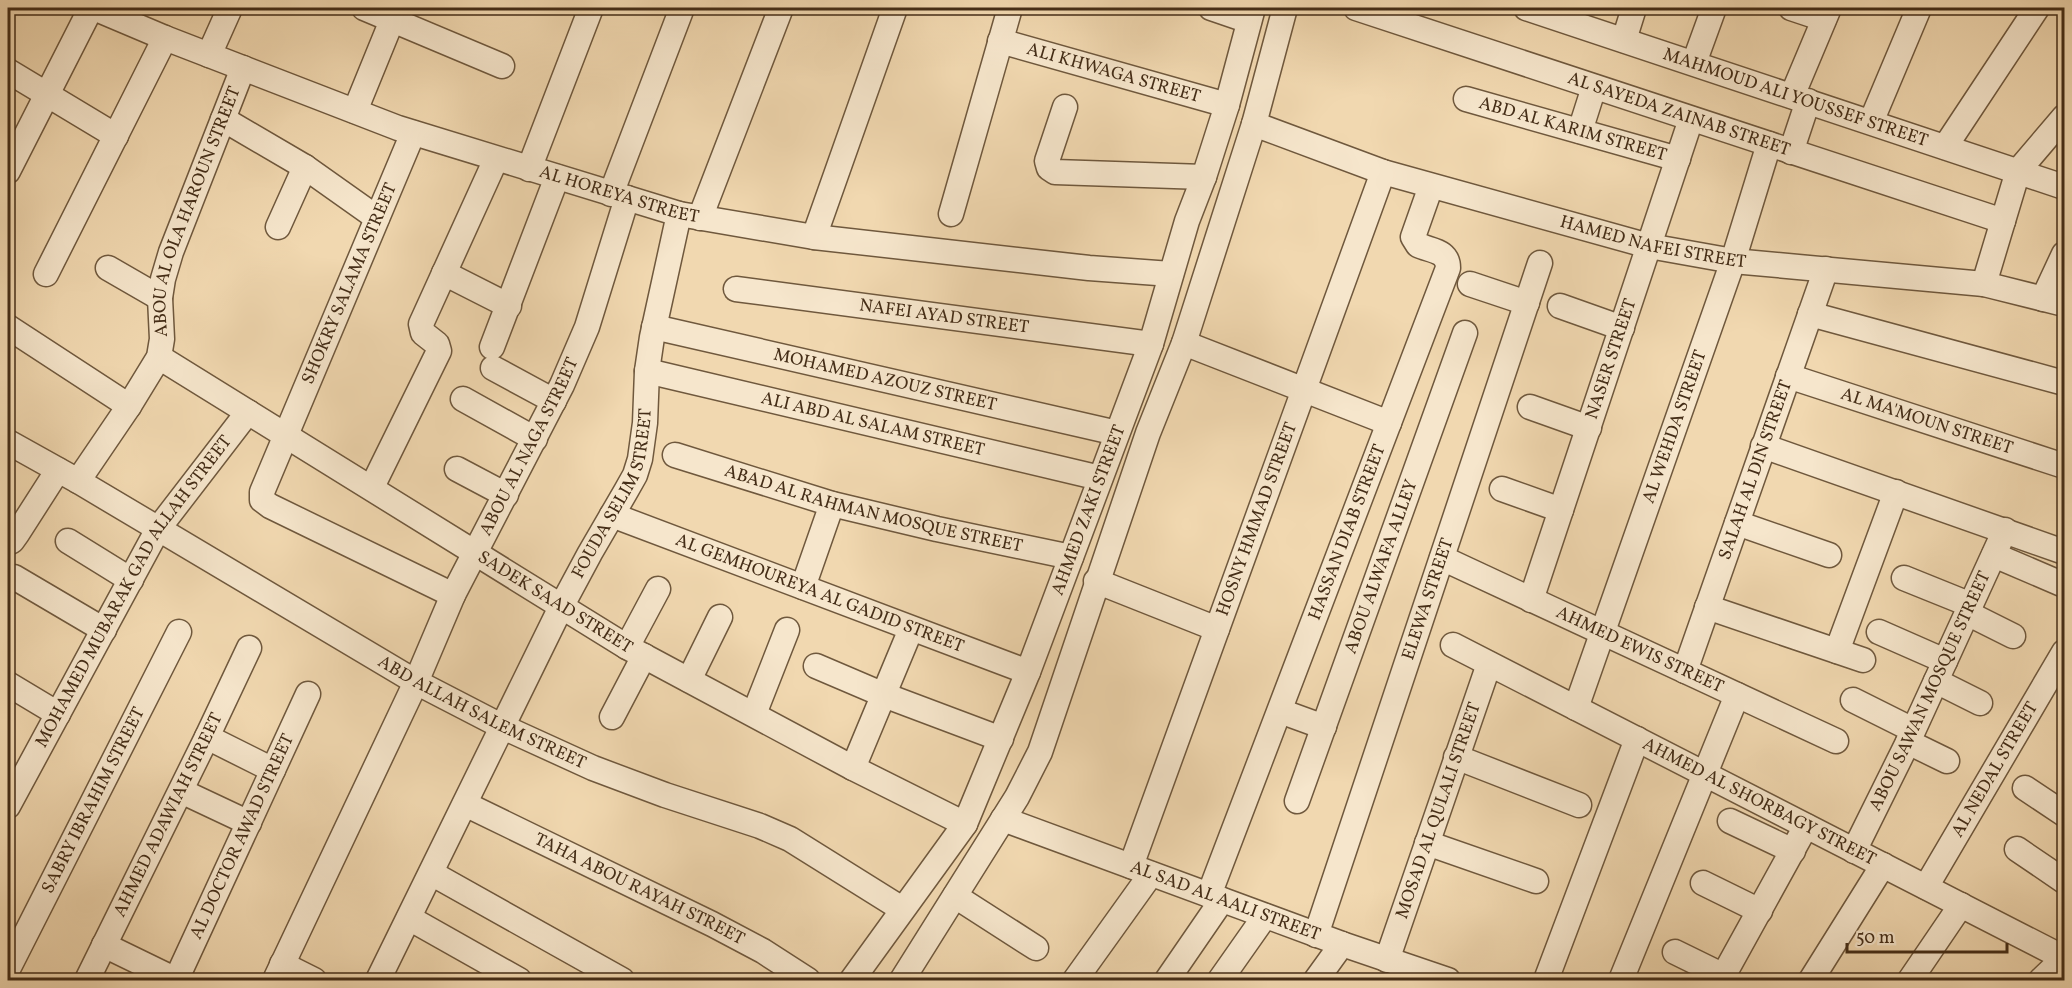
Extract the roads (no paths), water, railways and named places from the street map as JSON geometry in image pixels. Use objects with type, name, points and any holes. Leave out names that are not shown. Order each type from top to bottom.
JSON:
[{"type":"street","points":[[209,55],[230,8]]},
{"type":"street","points":[[364,8],[394,13],[502,66]]},
{"type":"street","points":[[529,168],[591,8]]},
{"type":"street","name":"ABOU AL NAGA STREET","points":[[279,972],[416,682],[453,595],[554,401],[587,327],[619,196],[682,8]]},
{"type":"street","name":"FOUDA SELIM STREET","points":[[378,981],[561,607],[635,476],[645,423],[647,370],[654,327],[689,216],[781,8]]},
{"type":"street","points":[[814,237],[895,8]]},
{"type":"street","points":[[951,213],[1010,8]]},
{"type":"street","points":[[1211,8],[1251,14]]},
{"type":"street","name":"AHMED ZAKI STREET","points":[[902,981],[1003,819],[1040,752],[1148,433],[1184,343],[1254,124],[1285,8]]},
{"type":"street","name":"AL SAYEDA ZAINAB STREET","points":[[1356,8],[2003,221]]},
{"type":"street","name":"MAHMOUD ALI YOUSSEF STREET","points":[[1526,8],[1583,16],[1624,40],[2064,187]]},
{"type":"street","points":[[1624,40],[1634,8]]},
{"type":"street","points":[[1694,63],[1714,8]]},
{"type":"street","points":[[1791,8],[1827,13]]},
{"type":"street","points":[[1871,122],[1920,8]]},
{"type":"street","points":[[1945,147],[2037,8]]},
{"type":"street","points":[[8,169],[46,96],[103,9]]},
{"type":"street","name":"AL HOREYA STREET","points":[[103,9],[165,38],[413,133],[689,216],[814,237],[1089,268],[1171,274]]},
{"type":"street","points":[[355,111],[394,13]]},
{"type":"street","name":"AL WEHDA STREET","points":[[1576,708],[1733,261],[1800,98],[1827,13]]},
{"type":"street","name":"AHMED ZAKI STREET","points":[[852,981],[965,824],[1001,739],[1151,344],[1187,221],[1227,105],[1251,14]]},
{"type":"street","points":[[46,274],[165,38]]},
{"type":"street","name":"ALI KHWAGA STREET","points":[[1000,41],[1227,105]]},
{"type":"street","name":"ABOU AL OLA HAROUN STREET","points":[[159,357],[162,339],[160,298],[163,279],[171,252],[243,68]]},
{"type":"street","points":[[8,71],[46,96],[116,136]]},
{"type":"street","points":[[1580,131],[1594,87]]},
{"type":"street","name":"ABD AL KARIM STREET","points":[[1466,99],[1678,159]]},
{"type":"street","points":[[1065,107],[1047,161],[1048,168],[1055,172],[1204,177]]},
{"type":"street","points":[[1984,284],[2018,171],[2064,117]]},
{"type":"street","points":[[223,119],[305,167],[377,218]]},
{"type":"street","name":"NASER STREET","points":[[1531,600],[1691,119]]},
{"type":"street","name":"HAMED NAFEI STREET","points":[[1254,124],[1383,172],[1649,246],[1733,261],[1984,284],[2054,301]]},
{"type":"street","name":"SHOKRY SALAMA STREET","points":[[413,133],[262,492],[262,500],[270,506],[453,595]]},
{"type":"street","points":[[372,487],[440,351],[437,344],[423,333],[421,324],[496,159]]},
{"type":"street","points":[[278,227],[305,167]]},
{"type":"street","name":"HOSNY HMMAD STREET","points":[[1075,981],[1141,870],[1217,629],[1383,172]]},
{"type":"street","points":[[554,401],[493,358],[509,306],[557,177]]},
{"type":"street","name":"HASSAN DIAB STREET","points":[[1167,981],[1216,898],[1280,711],[1448,268],[1448,262],[1442,254],[1418,245],[1413,237],[1431,186]]},
{"type":"street","points":[[1187,221],[1220,231]]},
{"type":"street","points":[[2054,301],[2064,254]]},
{"type":"street","name":"ELEWA STREET","points":[[1316,935],[1540,263]]},
{"type":"street","points":[[108,268],[160,298]]},
{"type":"street","name":"SALAH AL DIN STREET","points":[[1685,671],[1826,269]]},
{"type":"street","points":[[444,273],[509,306]]},
{"type":"street","points":[[1470,284],[1527,303]]},
{"type":"street","name":"NAFEI AYAD STREET","points":[[736,289],[1151,344]]},
{"type":"street","points":[[1560,306],[1622,328]]},
{"type":"street","points":[[1810,314],[2064,383]]},
{"type":"street","points":[[8,327],[129,406]]},
{"type":"street","name":"MOHAMED AZOUZ STREET","points":[[654,327],[1117,433]]},
{"type":"street","name":"ABOU ALWAFA ALLEY","points":[[1297,801],[1465,333]]},
{"type":"street","points":[[1184,343],[1389,423]]},
{"type":"street","points":[[8,543],[129,406],[159,357]]},
{"type":"street","name":"SADEK SAAD STREET","points":[[159,357],[372,487],[561,607],[636,651],[853,768],[965,824]]},
{"type":"street","name":"ALI ABD AL SALAM STREET","points":[[647,370],[1100,478]]},
{"type":"street","name":"AL MA'MOUN STREET","points":[[1788,376],[2064,466]]},
{"type":"street","points":[[463,399],[535,439]]},
{"type":"street","points":[[1530,407],[1589,428]]},
{"type":"street","name":"MOHAMED MUBARAK GAD ALLAH STREET","points":[[8,802],[159,529],[248,412]]},
{"type":"street","name":"ABD ALLAH SALEM STREET","points":[[8,442],[416,682],[503,727],[604,772],[760,826],[790,839],[902,909]]},
{"type":"street","points":[[1763,446],[2064,552]]},
{"type":"street","name":"ABAD AL RAHMAN MOSQUE STREET","points":[[675,455],[832,504],[926,527],[1071,557]]},
{"type":"street","points":[[457,469],[506,495]]},
{"type":"street","points":[[1503,489],[1561,510]]},
{"type":"street","points":[[1837,651],[1896,492]]},
{"type":"street","points":[[802,587],[832,504]]},
{"type":"street","name":"AL GEMHOUREYA AL GADID STREET","points":[[612,515],[1028,672]]},
{"type":"street","points":[[1737,523],[1829,555]]},
{"type":"street","name":"ABOU SAWAN MOSQUE STREET","points":[[1854,851],[1911,736],[2006,530]]},
{"type":"street","points":[[68,541],[131,580]]},
{"type":"street","points":[[1994,555],[2064,585]]},
{"type":"street","name":"AHMED EWIS STREET","points":[[1442,558],[1836,741]]},
{"type":"street","points":[[14,577],[104,630]]},
{"type":"street","points":[[1904,578],[1969,609],[2013,636]]},
{"type":"street","points":[[1096,582],[1217,629]]},
{"type":"street","points":[[612,717],[658,589]]},
{"type":"street","points":[[1707,607],[1863,660]]},
{"type":"street","points":[[689,680],[720,617]]},
{"type":"street","points":[[853,768],[911,629]]},
{"type":"street","points":[[754,714],[787,630]]},
{"type":"street","name":"SABRY IBRAHIM STREET","points":[[8,969],[179,632]]},
{"type":"street","points":[[1879,632],[1941,671],[1980,703]]},
{"type":"street","name":"AHMED AL SHORBAGY STREET","points":[[1453,645],[2064,958]]},
{"type":"street","name":"AHMED ADAWIAH STREET","points":[[87,981],[249,648]]},
{"type":"street","name":"AL NEDAL STREET","points":[[1926,887],[2064,652]]},
{"type":"street","name":"MOSAD AL QULALI STREET","points":[[1387,960],[1489,664]]},
{"type":"street","points":[[816,666],[884,695],[1001,739]]},
{"type":"street","points":[[8,684],[58,714]]},
{"type":"street","name":"AL DOCTOR AWAD STREET","points":[[176,981],[308,694]]},
{"type":"street","points":[[1621,981],[1737,695]]},
{"type":"street","points":[[1853,700],[1947,761]]},
{"type":"street","points":[[1280,711],[1324,727]]},
{"type":"street","points":[[207,737],[273,770]]},
{"type":"street","points":[[1546,981],[1637,739]]},
{"type":"street","points":[[1456,758],[1579,805]]},
{"type":"street","points":[[2025,788],[2064,814]]},
{"type":"street","points":[[181,790],[249,823]]},
{"type":"street","name":"TAHA ABOU RAYAH STREET","points":[[465,804],[712,924],[763,951],[808,981]]},
{"type":"street","name":"AL SAD AL AALI STREET","points":[[1003,819],[1433,978]]},
{"type":"street","points":[[1730,821],[1793,851]]},
{"type":"street","points":[[1675,952],[1722,978],[1806,826]]},
{"type":"street","points":[[1427,843],[1536,881]]},
{"type":"street","points":[[2017,849],[2064,881]]},
{"type":"street","points":[[1811,981],[1883,866]]},
{"type":"street","points":[[431,873],[622,981]]},
{"type":"street","points":[[1703,883],[1760,911]]},
{"type":"street","points":[[955,896],[1036,948]]},
{"type":"street","points":[[1910,981],[1960,905]]},
{"type":"street","points":[[1220,981],[1265,916]]},
{"type":"street","points":[[408,918],[519,981]]},
{"type":"street","points":[[1316,981],[1342,944]]},
{"type":"street","points":[[104,945],[176,981]]},
{"type":"street","points":[[2041,981],[2064,958]]},
{"type":"street","points":[[279,972],[314,981]]}]
